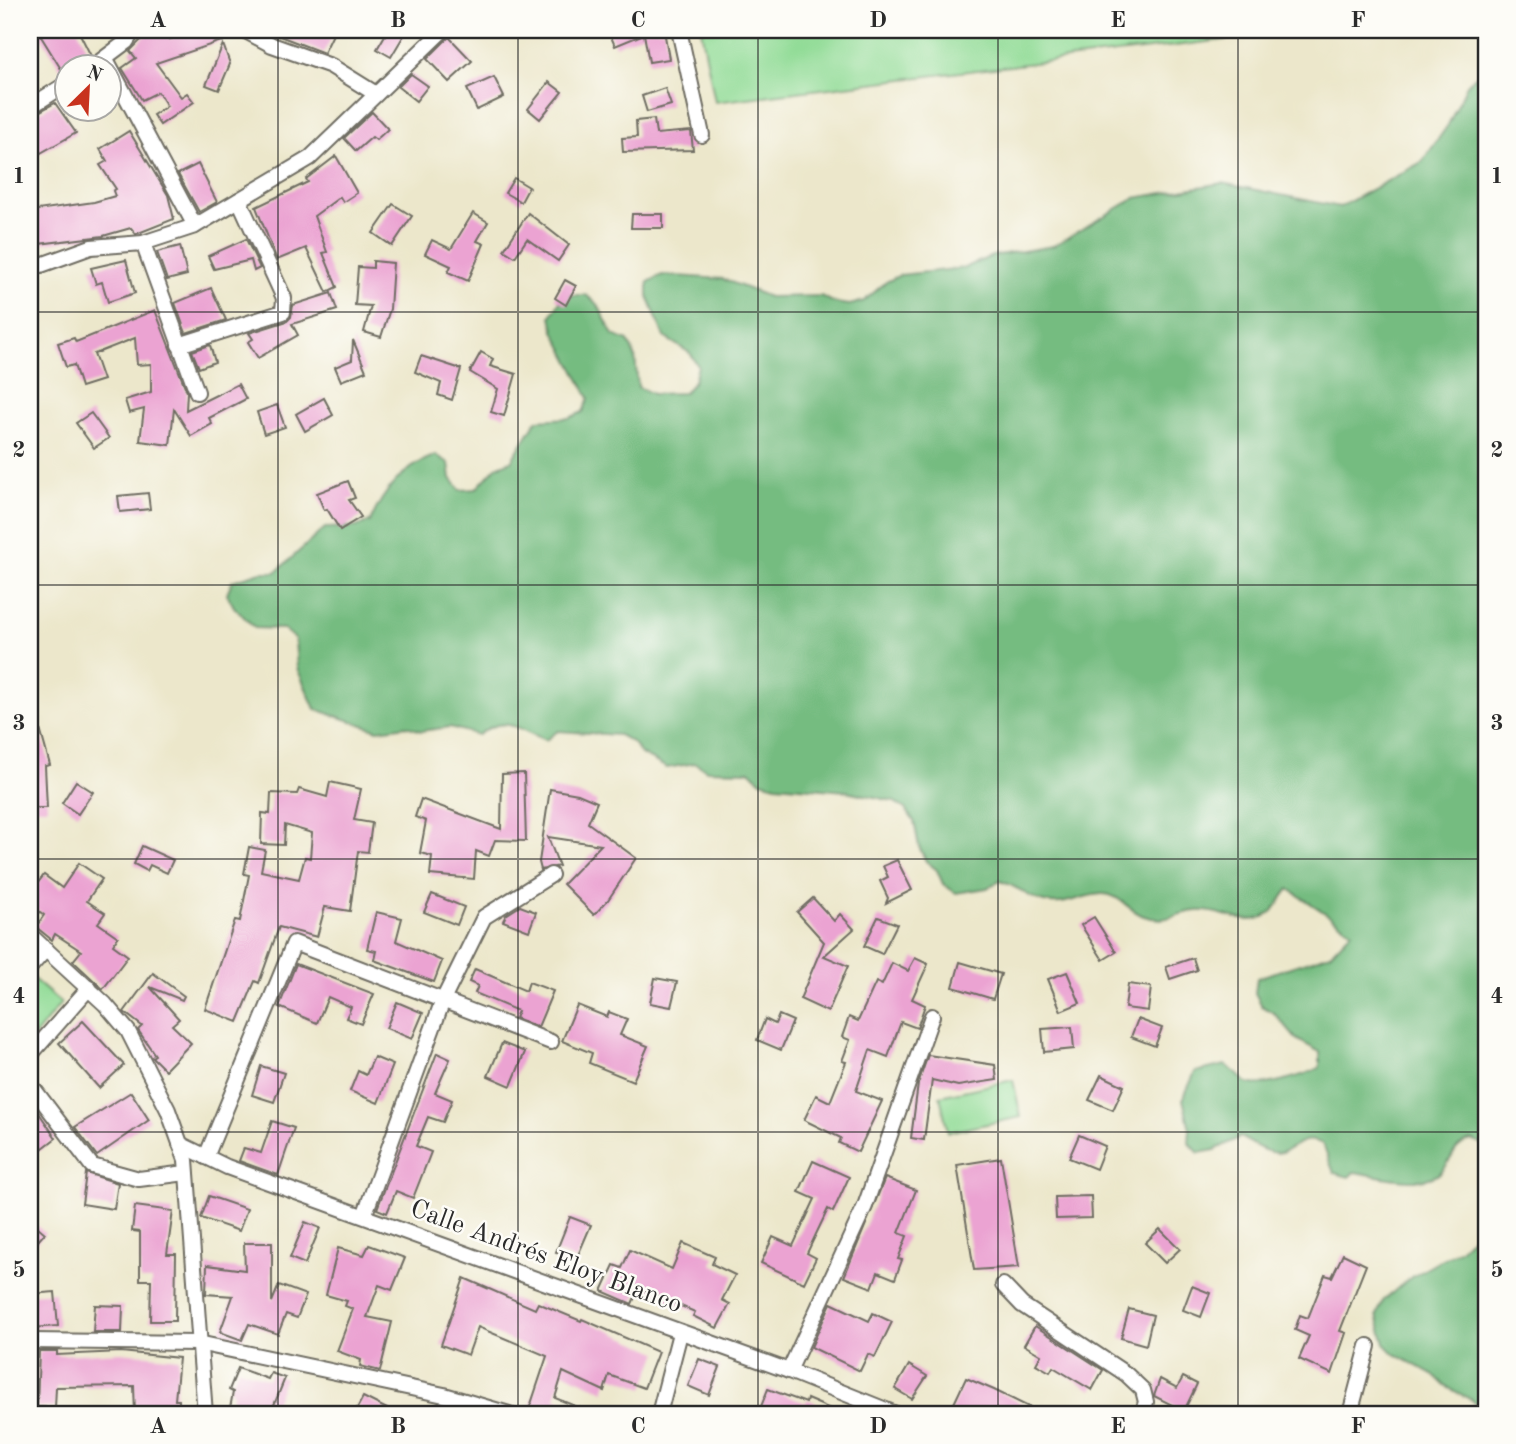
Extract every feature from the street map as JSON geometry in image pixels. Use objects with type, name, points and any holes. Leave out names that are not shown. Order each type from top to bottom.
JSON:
[{"type":"street","points":[[115,52],[127,43],[134,30]]},
{"type":"street","points":[[244,30],[272,45],[341,71],[376,94]]},
{"type":"street","points":[[30,269],[91,247],[143,243],[195,226],[310,158],[443,30]]},
{"type":"street","points":[[679,30],[702,135]]},
{"type":"street","points":[[30,107],[52,92]]},
{"type":"street","points":[[122,101],[195,226]]},
{"type":"street","points":[[179,345],[284,312],[284,298],[239,200]]},
{"type":"street","points":[[143,243],[197,391]]},
{"type":"street","points":[[364,1216],[443,1000],[484,917],[551,875]]},
{"type":"street","points":[[30,935],[89,988],[128,1031],[154,1077],[186,1160],[205,1414]]},
{"type":"street","points":[[206,1157],[294,943],[551,1042]]},
{"type":"street","points":[[30,967],[46,949]]},
{"type":"street","points":[[30,1055],[89,988]]},
{"type":"street","points":[[789,1371],[864,1206],[932,1016]]},
{"type":"street","points":[[30,1084],[92,1166],[139,1179],[186,1173]]},
{"type":"street","name":"Calle Andrés Eloy Blanco","points":[[180,1144],[206,1157],[680,1334],[789,1371],[896,1414]]},
{"type":"street","points":[[1003,1285],[1022,1305],[1126,1374],[1143,1390],[1146,1402],[1142,1414]]},
{"type":"street","points":[[659,1414],[680,1334]]},
{"type":"street","points":[[30,1341],[198,1343],[444,1395],[509,1414]]},
{"type":"street","points":[[1350,1414],[1368,1346]]},
{"type":"green space","points":[[701,30],[1265,30],[1264,35],[715,102]]},
{"type":"green space","points":[[1486,66],[1486,1146],[1471,1140],[1464,1143],[1442,1171],[1434,1176],[1412,1180],[1354,1172],[1349,1177],[1334,1173],[1323,1144],[1309,1141],[1277,1153],[1260,1148],[1240,1137],[1215,1150],[1199,1153],[1189,1143],[1190,1129],[1183,1099],[1195,1072],[1225,1065],[1246,1082],[1261,1084],[1305,1074],[1320,1067],[1320,1052],[1296,1039],[1275,1014],[1262,1006],[1255,993],[1257,978],[1330,954],[1352,931],[1289,889],[1269,914],[1251,920],[1205,911],[1152,918],[1139,914],[1108,894],[1059,903],[1044,902],[1000,881],[987,888],[956,893],[943,884],[937,870],[926,861],[919,847],[914,821],[905,809],[893,801],[846,791],[776,785],[761,781],[751,771],[707,770],[695,763],[667,768],[641,754],[632,742],[619,735],[558,731],[546,740],[504,724],[488,728],[478,735],[450,727],[421,731],[407,726],[378,730],[315,709],[297,668],[295,639],[284,629],[255,628],[234,607],[227,594],[232,581],[261,572],[276,572],[325,528],[356,527],[370,522],[395,481],[424,460],[436,455],[449,463],[451,478],[460,490],[476,489],[496,467],[511,461],[537,420],[569,418],[583,412],[589,398],[554,331],[551,316],[559,303],[570,295],[586,295],[598,305],[613,335],[628,341],[635,356],[638,387],[653,394],[684,393],[694,381],[698,366],[690,353],[664,337],[648,296],[648,282],[662,275],[723,279],[769,297],[821,296],[835,303],[850,305],[864,301],[886,282],[900,275],[964,268],[992,256],[1053,246],[1135,198],[1222,183],[1340,207],[1422,162],[1448,125],[1467,85]]},
{"type":"green space","points":[[32,978],[61,1003],[30,1042],[30,981]]},
{"type":"green space","points":[[1013,1080],[1021,1117],[948,1132],[940,1096]]},
{"type":"green space","points":[[1486,1224],[1486,1412],[1472,1400],[1445,1386],[1435,1376],[1395,1354],[1385,1344],[1377,1315],[1383,1301],[1407,1280],[1460,1249]]},
{"type":"building","points":[[37,30],[78,30],[89,52],[52,52],[52,54]]},
{"type":"building","points":[[151,30],[167,30],[170,39],[199,30],[218,30],[222,41],[156,63],[181,97],[187,93],[194,102],[160,125],[153,115],[167,106],[158,92],[142,100],[122,68],[136,58],[130,51]]},
{"type":"building","points":[[264,30],[335,30],[324,53]]},
{"type":"building","points":[[388,30],[407,30],[391,57],[377,49]]},
{"type":"building","points":[[608,30],[664,30],[669,59],[649,62],[644,34],[615,46]]},
{"type":"building","points":[[449,37],[472,61],[449,82],[427,59]]},
{"type":"building","points":[[223,44],[230,64],[219,90],[206,85]]},
{"type":"building","points":[[411,74],[428,86],[416,101],[398,87]]},
{"type":"building","points":[[494,77],[504,97],[477,110],[467,89]]},
{"type":"building","points":[[549,82],[562,92],[540,119],[528,109]]},
{"type":"building","points":[[665,88],[671,105],[647,112],[642,96]]},
{"type":"building","points":[[52,105],[52,122],[68,122],[76,133],[30,159],[30,117]]},
{"type":"building","points":[[372,112],[388,129],[376,140],[372,137],[356,151],[344,138]]},
{"type":"building","points":[[654,119],[656,134],[691,131],[693,150],[623,152],[622,138],[637,137],[636,121]]},
{"type":"building","points":[[129,131],[168,195],[174,219],[136,234],[131,228],[103,236],[30,245],[30,211],[94,202],[115,196],[113,191],[116,189],[100,165],[107,161],[100,149]]},
{"type":"building","points":[[336,156],[357,193],[343,202],[340,197],[314,216],[327,252],[323,253],[337,287],[327,292],[306,248],[277,260],[256,207],[308,182],[306,179]]},
{"type":"building","points":[[198,164],[217,202],[199,212],[178,174]]},
{"type":"building","points":[[514,178],[529,187],[521,202],[505,193]]},
{"type":"building","points":[[393,204],[412,216],[392,246],[373,233]]},
{"type":"building","points":[[473,213],[488,222],[477,241],[484,244],[468,281],[448,272],[451,266],[425,254],[432,240],[451,249]]},
{"type":"building","points":[[528,213],[569,245],[558,261],[527,239],[515,257],[504,250]]},
{"type":"building","points":[[632,214],[663,214],[663,228],[631,228]]},
{"type":"building","points":[[246,239],[260,268],[254,271],[251,260],[214,269],[208,256]]},
{"type":"building","points":[[180,246],[187,275],[167,280],[157,252]]},
{"type":"building","points":[[126,260],[135,293],[108,302],[102,282],[96,284],[91,268]]},
{"type":"building","points":[[373,261],[393,263],[390,309],[381,337],[364,332],[371,306],[355,305],[358,267],[373,268]]},
{"type":"building","points":[[565,280],[576,286],[566,305],[555,298]]},
{"type":"building","points":[[211,288],[226,320],[186,333],[175,303]]},
{"type":"building","points":[[331,293],[337,310],[292,324],[298,335],[258,358],[248,342],[253,339],[249,333],[287,321],[291,317],[293,305]]},
{"type":"building","points":[[155,310],[187,392],[186,410],[238,384],[246,399],[209,418],[212,424],[191,436],[174,409],[170,445],[140,441],[144,409],[129,413],[125,400],[151,392],[151,364],[137,365],[135,338],[94,354],[103,380],[81,387],[74,365],[66,367],[58,343],[74,338],[76,342]]},
{"type":"building","points":[[353,340],[366,371],[341,381],[335,367],[352,360]]},
{"type":"building","points":[[210,345],[215,362],[199,368],[192,351]]},
{"type":"building","points":[[481,352],[493,359],[490,366],[516,374],[504,416],[491,412],[498,389],[470,372]]},
{"type":"building","points":[[421,356],[461,369],[452,400],[438,395],[441,383],[415,372]]},
{"type":"building","points":[[324,398],[333,415],[305,431],[296,414]]},
{"type":"building","points":[[277,405],[285,427],[264,434],[257,412]]},
{"type":"building","points":[[91,413],[109,438],[94,448],[76,423]]},
{"type":"building","points":[[348,481],[355,498],[349,500],[361,517],[340,530],[327,509],[324,510],[317,493]]},
{"type":"building","points":[[148,493],[150,509],[120,512],[118,496]]},
{"type":"building","points":[[40,729],[50,765],[45,766],[47,808],[31,808],[30,732]]},
{"type":"building","points":[[524,773],[526,841],[495,840],[489,856],[476,851],[474,879],[430,875],[432,856],[420,853],[426,821],[415,817],[421,799],[501,829],[502,774]]},
{"type":"building","points":[[76,781],[93,792],[78,814],[62,803]]},
{"type":"building","points":[[330,782],[361,789],[354,820],[372,823],[368,852],[358,851],[350,911],[325,907],[317,937],[279,927],[259,983],[255,981],[238,1022],[205,1009],[235,920],[240,921],[249,875],[244,874],[249,847],[265,850],[261,871],[299,879],[305,857],[310,858],[312,833],[285,825],[284,845],[261,844],[262,813],[270,814],[271,793],[297,794],[299,789],[327,797]]},
{"type":"building","points":[[550,789],[578,794],[597,802],[588,823],[636,858],[608,900],[594,915],[563,884],[601,845],[548,837],[559,866],[541,870],[539,862]]},
{"type":"building","points":[[142,846],[173,860],[167,873],[150,865],[147,871],[134,864]]},
{"type":"building","points":[[897,860],[912,890],[886,903],[888,898],[880,881],[888,877],[883,866]]},
{"type":"building","points":[[79,863],[102,879],[87,901],[105,913],[98,923],[118,937],[113,945],[128,956],[103,989],[73,961],[81,951],[55,934],[52,940],[36,927],[44,915],[30,904],[30,893],[44,875],[62,888]]},
{"type":"building","points":[[432,894],[464,907],[457,925],[424,912]]},
{"type":"building","points":[[813,898],[834,921],[840,914],[854,929],[824,956],[848,966],[828,1012],[800,999],[824,942],[797,912]]},
{"type":"building","points":[[520,906],[536,912],[529,931],[503,921],[506,915]]},
{"type":"building","points":[[376,912],[402,918],[396,941],[442,961],[434,982],[374,960],[376,951],[367,949]]},
{"type":"building","points":[[878,917],[897,924],[882,954],[864,946]]},
{"type":"building","points":[[1094,917],[1116,952],[1103,960],[1081,925]]},
{"type":"building","points":[[915,958],[928,964],[912,999],[925,1005],[917,1028],[901,1022],[888,1057],[870,1050],[856,1091],[882,1101],[858,1152],[839,1143],[841,1138],[804,1120],[816,1095],[830,1102],[846,1062],[842,1061],[850,1040],[842,1037],[849,1017],[858,1021],[876,982],[882,985],[892,963],[908,971]]},
{"type":"building","points":[[1193,958],[1197,970],[1170,979],[1166,967]]},
{"type":"building","points":[[960,962],[1001,974],[993,999],[953,987]]},
{"type":"building","points":[[296,964],[374,994],[361,1024],[346,1018],[351,1007],[328,997],[317,1023],[279,1007]]},
{"type":"building","points":[[475,969],[526,991],[529,982],[553,991],[538,1027],[515,1018],[518,1011],[475,993],[478,986],[469,982]]},
{"type":"building","points":[[1067,972],[1080,1003],[1061,1011],[1048,979]]},
{"type":"building","points":[[153,973],[184,996],[182,1000],[150,987],[179,1019],[172,1025],[191,1043],[165,1070],[152,1057],[155,1055],[138,1030],[142,1026],[124,1012]]},
{"type":"building","points":[[655,978],[677,982],[671,1007],[650,1003]]},
{"type":"building","points":[[1128,984],[1151,987],[1148,1011],[1125,1008]]},
{"type":"building","points":[[397,1002],[423,1013],[412,1039],[386,1028]]},
{"type":"building","points":[[577,1005],[607,1017],[609,1012],[627,1019],[620,1035],[648,1046],[633,1081],[589,1063],[592,1053],[562,1041]]},
{"type":"building","points":[[779,1015],[793,1021],[781,1050],[757,1040],[765,1019],[775,1024]]},
{"type":"building","points":[[1138,1019],[1162,1028],[1155,1046],[1131,1037]]},
{"type":"building","points":[[83,1021],[124,1065],[99,1088],[59,1043]]},
{"type":"building","points":[[1072,1027],[1074,1049],[1044,1052],[1042,1029]]},
{"type":"building","points":[[502,1043],[525,1052],[511,1086],[488,1076]]},
{"type":"building","points":[[437,1053],[450,1059],[435,1093],[452,1100],[443,1122],[428,1117],[416,1146],[431,1152],[413,1198],[396,1191],[387,1213],[377,1209]]},
{"type":"building","points":[[928,1055],[995,1065],[997,1080],[958,1086],[932,1080],[924,1140],[911,1138],[918,1084]]},
{"type":"building","points":[[374,1057],[393,1065],[378,1103],[350,1091],[358,1071],[366,1075]]},
{"type":"building","points":[[261,1066],[284,1073],[274,1102],[252,1095]]},
{"type":"building","points":[[1101,1075],[1124,1086],[1113,1110],[1089,1100]]},
{"type":"building","points":[[131,1092],[149,1120],[97,1156],[75,1127]]},
{"type":"building","points":[[30,1100],[56,1138],[30,1158]]},
{"type":"building","points":[[272,1121],[294,1128],[278,1175],[239,1161],[244,1148],[261,1153]]},
{"type":"building","points":[[1079,1135],[1105,1146],[1096,1169],[1069,1158]]},
{"type":"building","points":[[1001,1158],[1019,1267],[974,1270],[957,1165]]},
{"type":"building","points":[[813,1161],[849,1177],[833,1212],[828,1209],[807,1253],[816,1258],[804,1283],[761,1263],[773,1237],[793,1246],[815,1199],[799,1192]]},
{"type":"building","points":[[86,1173],[118,1183],[114,1209],[82,1204]]},
{"type":"building","points":[[885,1178],[916,1190],[899,1233],[907,1236],[898,1259],[902,1260],[895,1279],[878,1272],[872,1288],[844,1277]]},
{"type":"building","points":[[209,1196],[247,1209],[239,1231],[201,1218]]},
{"type":"building","points":[[1091,1196],[1092,1218],[1056,1219],[1055,1197]]},
{"type":"building","points":[[135,1206],[173,1211],[167,1254],[176,1254],[175,1321],[150,1321],[151,1280],[140,1280],[140,1232],[132,1231]]},
{"type":"building","points":[[570,1217],[591,1225],[576,1260],[556,1252]]},
{"type":"building","points":[[30,1220],[45,1233],[30,1250]]},
{"type":"building","points":[[305,1222],[320,1228],[305,1264],[290,1258]]},
{"type":"building","points":[[1160,1229],[1180,1249],[1165,1263],[1145,1243]]},
{"type":"building","points":[[244,1243],[272,1243],[272,1302],[279,1285],[306,1295],[297,1318],[286,1314],[278,1334],[249,1324],[242,1340],[220,1332],[233,1296],[206,1294],[207,1265],[245,1270]]},
{"type":"building","points":[[683,1243],[715,1257],[712,1264],[735,1275],[722,1300],[730,1304],[717,1328],[693,1316],[695,1312],[639,1288],[632,1304],[602,1291],[614,1265],[622,1268],[630,1250],[672,1269]]},
{"type":"building","points":[[369,1245],[405,1258],[392,1290],[379,1285],[367,1317],[392,1322],[380,1371],[360,1366],[361,1360],[337,1351],[353,1309],[345,1306],[347,1301],[326,1295],[338,1248],[364,1255]]},
{"type":"building","points":[[1343,1254],[1366,1265],[1340,1331],[1346,1333],[1332,1374],[1299,1359],[1309,1336],[1295,1330],[1300,1315],[1308,1318],[1325,1275],[1332,1277]]},
{"type":"building","points":[[464,1278],[535,1309],[538,1303],[581,1321],[582,1319],[658,1352],[644,1388],[609,1375],[604,1391],[563,1372],[555,1398],[595,1414],[550,1414],[530,1407],[547,1356],[478,1327],[468,1355],[441,1345]]},
{"type":"building","points":[[1192,1286],[1210,1293],[1201,1317],[1183,1310]]},
{"type":"building","points":[[55,1292],[58,1326],[31,1328],[30,1294]]},
{"type":"building","points":[[831,1303],[869,1321],[873,1313],[892,1322],[875,1357],[868,1354],[860,1371],[811,1347]]},
{"type":"building","points":[[95,1305],[123,1306],[122,1332],[93,1332]]},
{"type":"building","points":[[1129,1309],[1153,1315],[1146,1345],[1121,1338]]},
{"type":"building","points":[[1035,1326],[1103,1370],[1092,1390],[1053,1367],[1050,1372],[1036,1364],[1041,1355],[1024,1345]]},
{"type":"building","points":[[39,1351],[57,1351],[57,1355],[121,1352],[179,1358],[175,1400],[179,1400],[179,1414],[135,1414],[134,1386],[56,1387],[55,1408],[37,1407]]},
{"type":"building","points":[[699,1359],[720,1367],[709,1395],[688,1386]]},
{"type":"building","points":[[909,1365],[927,1376],[912,1399],[895,1389]]},
{"type":"building","points":[[238,1368],[268,1379],[271,1373],[285,1378],[272,1410],[267,1408],[266,1414],[229,1414],[233,1392],[229,1390]]},
{"type":"building","points":[[1183,1377],[1197,1384],[1184,1411],[1154,1396],[1160,1379],[1177,1388]]},
{"type":"building","points":[[966,1378],[994,1390],[1043,1414],[949,1414]]},
{"type":"building","points":[[768,1389],[806,1403],[807,1399],[842,1414],[758,1414]]},
{"type":"building","points":[[363,1397],[397,1414],[354,1414]]}]
